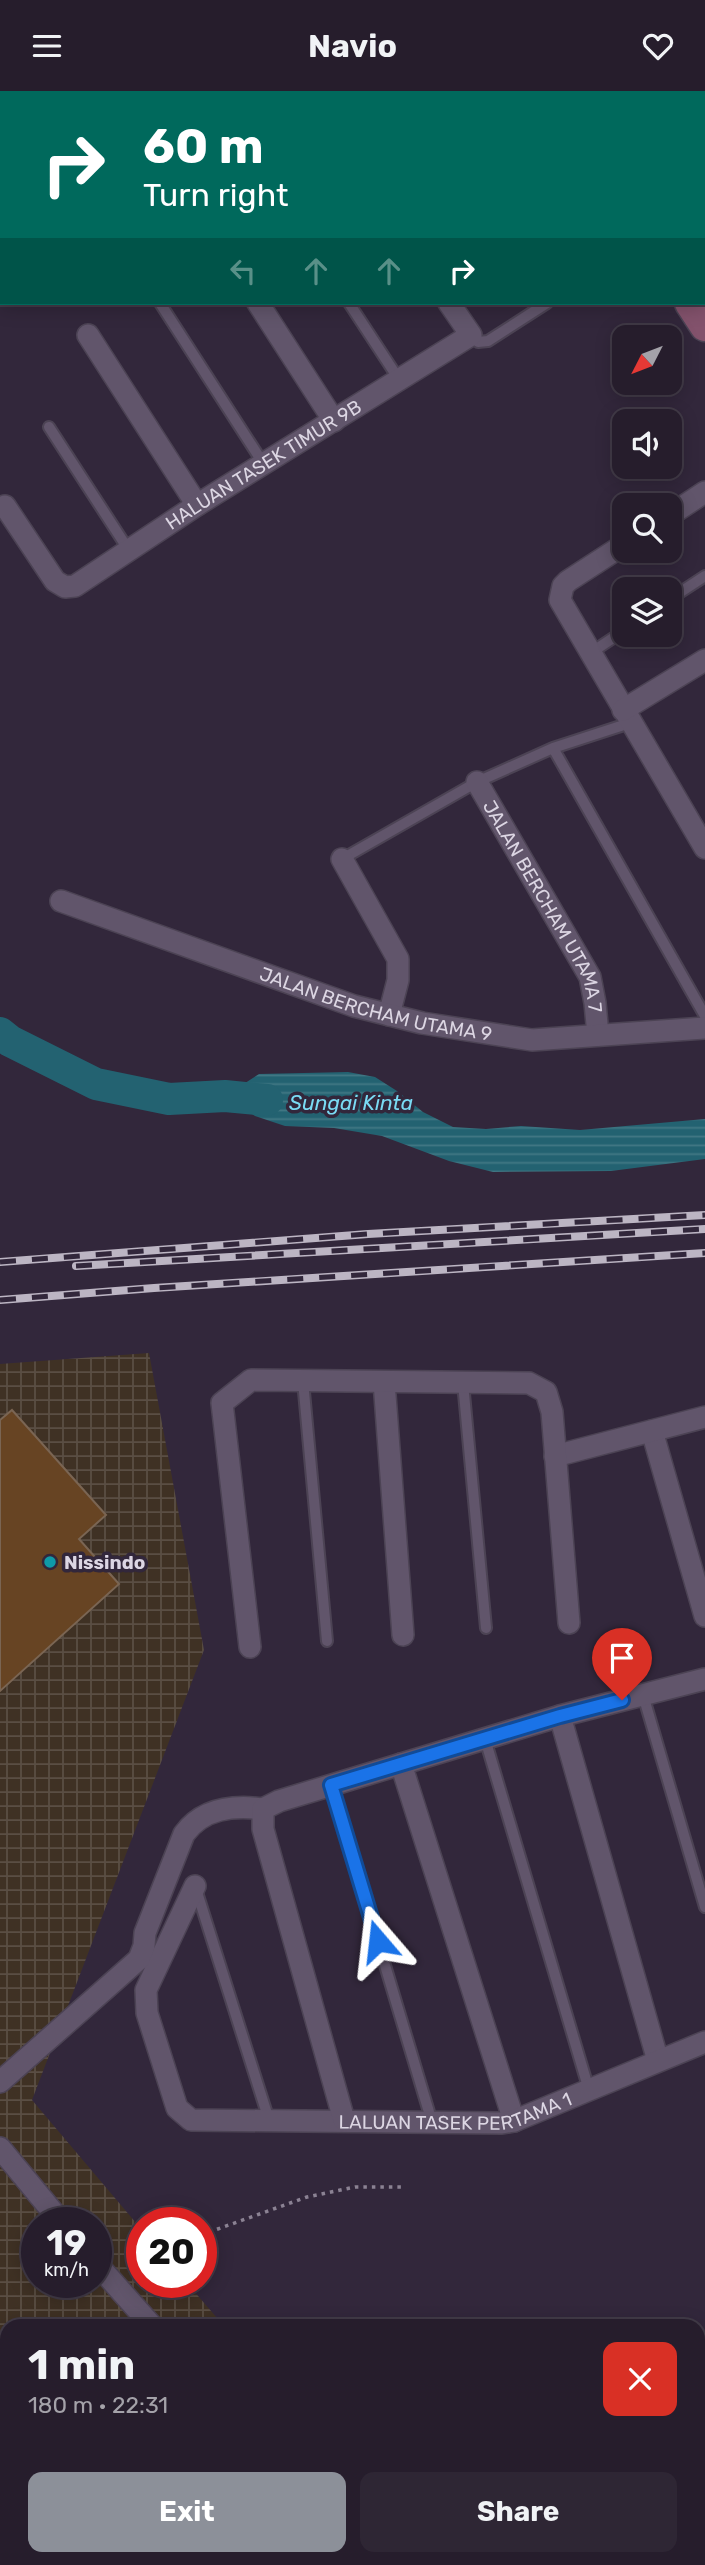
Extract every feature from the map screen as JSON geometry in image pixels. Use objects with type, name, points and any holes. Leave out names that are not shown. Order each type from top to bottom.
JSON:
[{"type":"street","points":[[259,305],[334,421]]},
{"type":"street","points":[[450,305],[471,335]]},
{"type":"street","points":[[691,305],[705,325]]},
{"type":"street","points":[[88,335],[197,505]]},
{"type":"street","name":"HALUAN TASEK TIMUR 9B","points":[[5,506],[55,582],[65,587],[78,584],[263,463],[471,335]]},
{"type":"street","points":[[682,507],[705,492]]},
{"type":"street","points":[[612,552],[568,581],[560,593],[563,608],[705,848]]},
{"type":"street","points":[[626,717],[702,668]]},
{"type":"street","name":"JALAN BERCHAM UTAMA 7","points":[[477,782],[590,977],[596,1003],[598,1035]]},
{"type":"street","points":[[342,859],[398,959],[398,980],[389,1015]]},
{"type":"street","name":"JALAN BERCHAM UTAMA 9","points":[[61,901],[354,1006],[422,1023],[532,1040],[705,1028]]},
{"type":"street","points":[[250,1647],[222,1403],[251,1380],[530,1383],[546,1392],[552,1412],[569,1623]]},
{"type":"street","points":[[384,1382],[404,1635]]},
{"type":"street","points":[[555,1456],[705,1417]]},
{"type":"street","points":[[652,1431],[705,1616]]},
{"type":"street","points":[[0,2082],[139,1959],[145,1933],[184,1833],[203,1816],[223,1808],[245,1806],[263,1809],[279,1801],[560,1716],[705,1679]]},
{"type":"street","points":[[560,1716],[658,2061]]},
{"type":"street","points":[[401,1764],[514,2121]]},
{"type":"street","points":[[263,1809],[263,1829],[344,2120]]},
{"type":"street","name":"LALUAN TASEK PERTAMA 1","points":[[195,1886],[146,1990],[146,2013],[177,2108],[191,2120],[502,2123],[514,2121],[705,2042]]},
{"type":"street","points":[[0,2148],[49,2207]]},
{"type":"street","points":[[112,2281],[146,2319]]},
{"type":"lane","points":[[161,305],[263,463]]},
{"type":"lane","points":[[350,305],[400,381]]},
{"type":"lane","name":"HALUAN TASEK TIMUR 9B","points":[[471,335],[478,342],[488,341],[541,305]]},
{"type":"lane","points":[[49,427],[128,549]]},
{"type":"lane","points":[[682,591],[705,576]]},
{"type":"lane","points":[[589,654],[612,639]]},
{"type":"lane","points":[[342,859],[477,782],[626,717]]},
{"type":"lane","points":[[554,748],[705,1016]]},
{"type":"lane","points":[[303,1381],[327,1641]]},
{"type":"lane","points":[[463,1383],[486,1628]]},
{"type":"lane","points":[[643,1695],[705,1907]]},
{"type":"lane","points":[[485,1739],[589,2090]]},
{"type":"lane","points":[[331,1785],[432,2122]]},
{"type":"lane","points":[[195,1886],[269,2120]]},
{"type":"path","points":[[217,2229],[307,2197],[355,2187],[402,2187]]},
{"type":"shaded area","points":[[149,1353],[204,1650],[32,2100],[126,2211],[126,2298],[200,2298],[218,2319],[0,2319],[0,1364]]},
{"type":"water","name":"Sungai Kinta","points":[[348,1072],[375,1077],[423,1112],[453,1127],[486,1129],[521,1126],[580,1130],[705,1119],[705,1159],[611,1171],[493,1172],[449,1161],[382,1136],[334,1128],[285,1126],[255,1116],[225,1096],[259,1074]]},
{"type":"building","name":"Nissindo","points":[[12,1410],[106,1515],[79,1539],[119,1584],[0,1691],[0,1420]]},
{"type":"waterway","name":"Sungai Kinta","points":[[0,1033],[10,1041],[96,1084],[169,1099],[225,1096],[267,1100]]},
{"type":"railway","points":[[0,1262],[368,1234],[705,1215]]},
{"type":"railway","points":[[76,1266],[705,1229]]},
{"type":"railway","points":[[0,1300],[705,1253]]},
{"type":"place","name":"Nissindo","points":[[50,1562]]},
{"type":"route","points":[[378,1941],[331,1785],[622,1700]]}]
